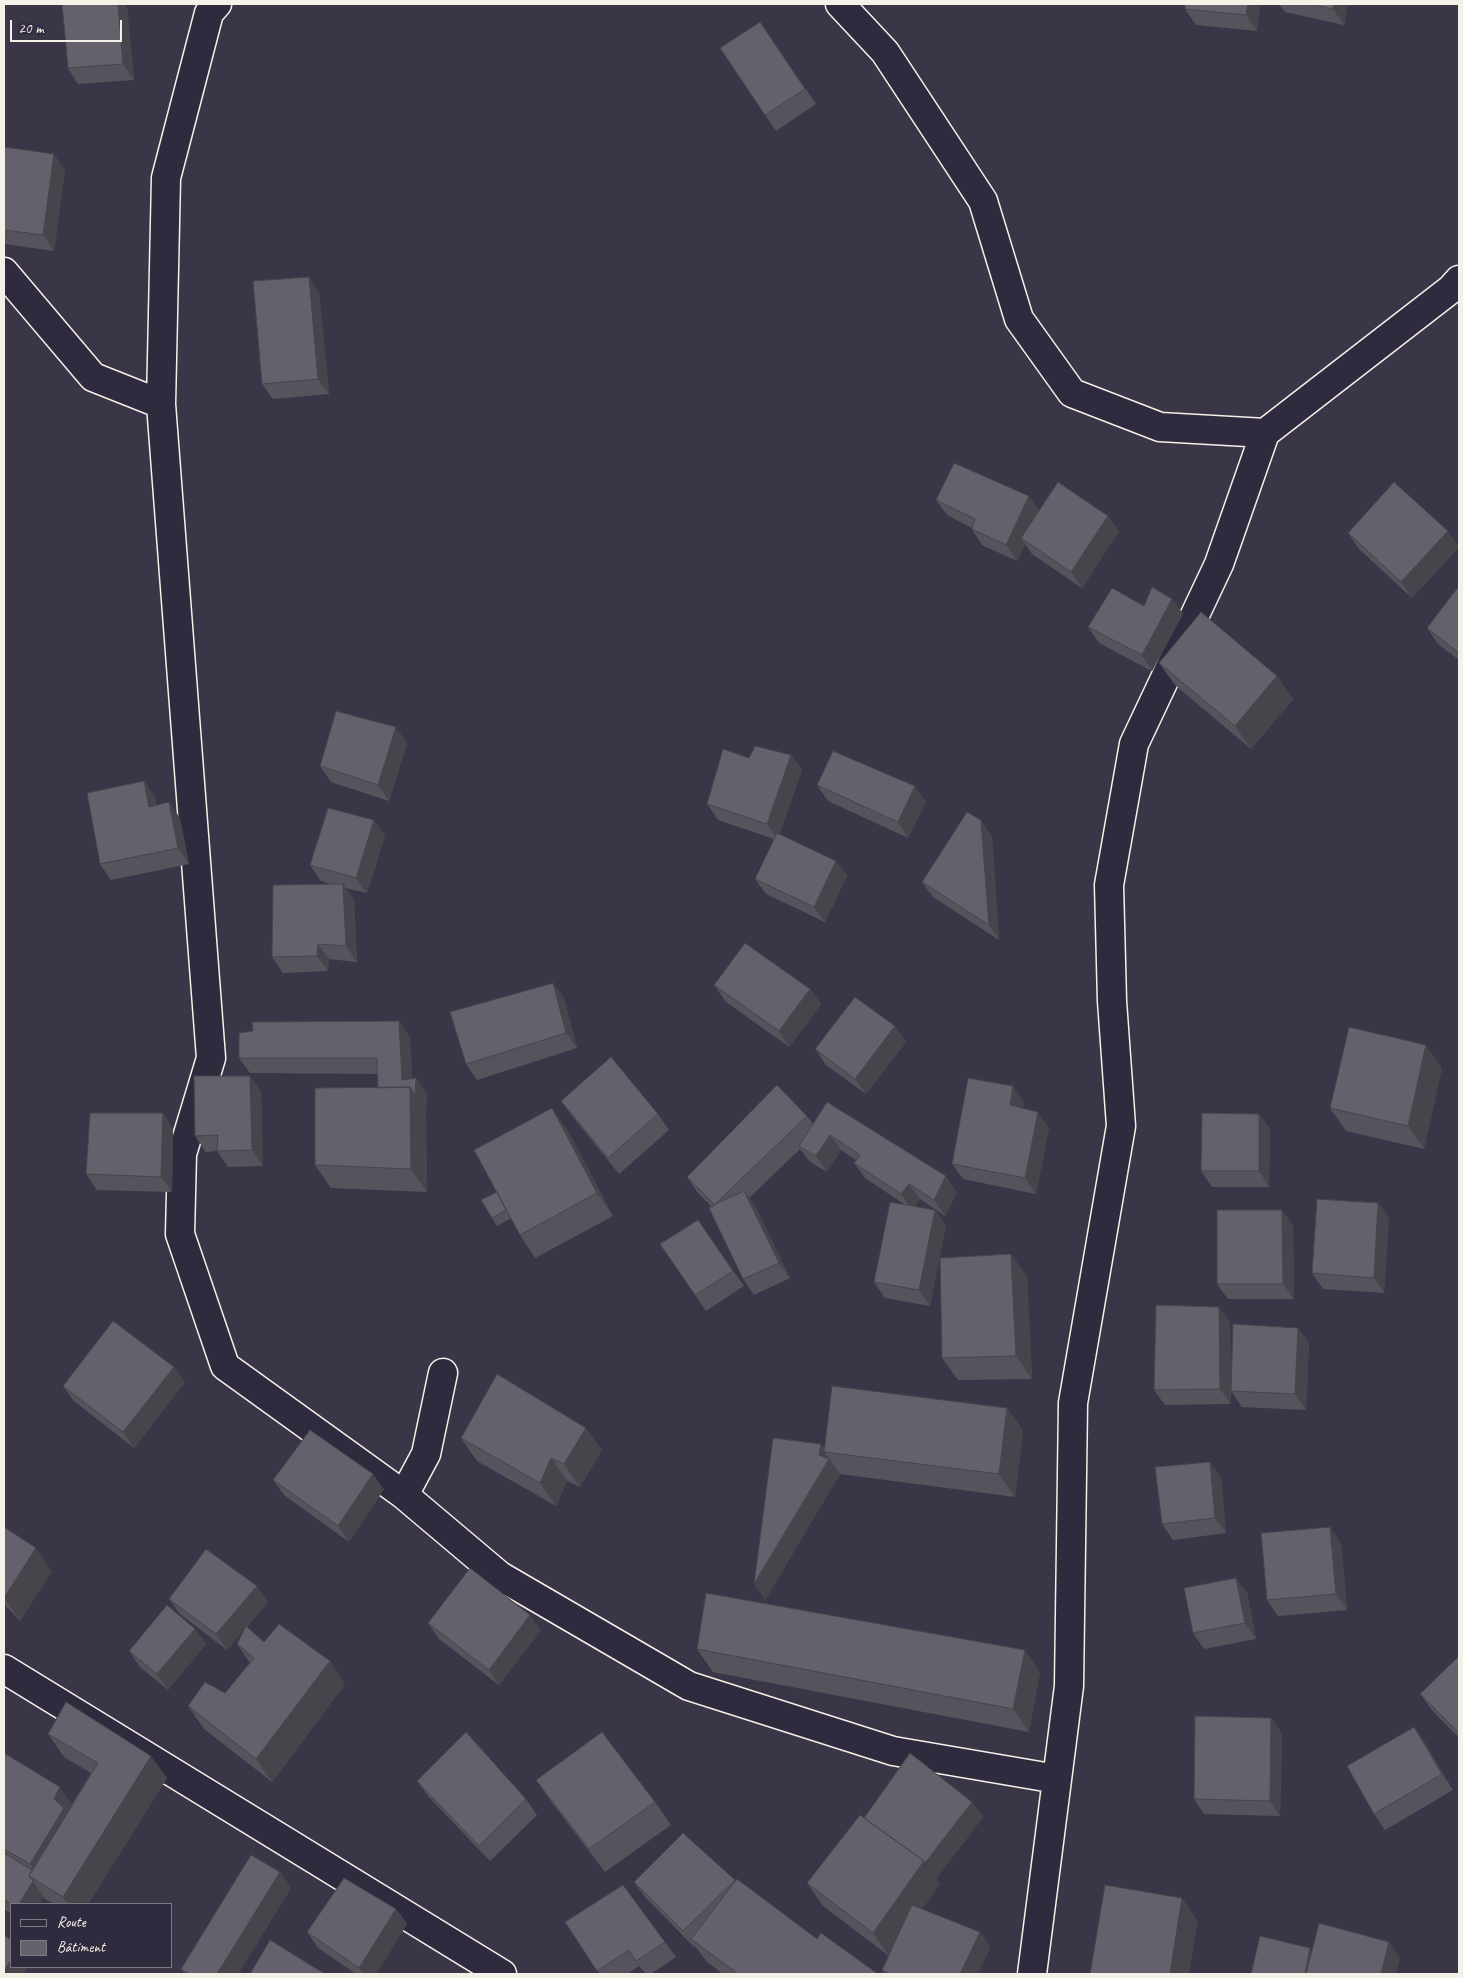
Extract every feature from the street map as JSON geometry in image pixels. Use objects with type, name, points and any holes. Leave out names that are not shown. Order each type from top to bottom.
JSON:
[{"type":"street","points":[[217,4],[209,13],[166,178],[161,404],[211,1058],[182,1154],[180,1234],[225,1366],[404,1495],[500,1576],[688,1686],[893,1750],[1057,1779]]},
{"type":"street","points":[[840,4],[885,52],[983,201],[1019,319],[1072,393],[1160,427],[1265,432]]},
{"type":"street","points":[[4,272],[93,378],[161,404]]},
{"type":"street","points":[[1032,1974],[1069,1686],[1073,1404],[1121,1126],[1112,1001],[1109,885],[1134,744],[1219,564],[1265,432],[1451,290],[1459,280]]},
{"type":"street","points":[[404,1495],[426,1454],[443,1373]]},
{"type":"street","points":[[4,1669],[502,1974]]},
{"type":"building","points":[[62,4],[118,4],[123,64],[68,68]]},
{"type":"building","points":[[1185,4],[1248,4],[1246,15],[1185,9]]},
{"type":"building","points":[[1308,4],[1334,4],[1333,9]]},
{"type":"building","points":[[760,22],[805,89],[765,115],[720,48]]},
{"type":"building","points":[[4,147],[54,154],[43,235],[4,230]]},
{"type":"building","points":[[309,277],[318,379],[262,384],[253,281]]},
{"type":"building","points":[[954,463],[1029,496],[1006,545],[972,529],[975,519],[936,500]]},
{"type":"building","points":[[1058,482],[1108,516],[1071,572],[1021,538]]},
{"type":"building","points":[[1394,482],[1448,531],[1401,582],[1348,533]]},
{"type":"building","points":[[1459,586],[1459,653],[1427,628]]},
{"type":"building","points":[[1152,587],[1172,599],[1142,655],[1088,627],[1112,588],[1144,606]]},
{"type":"building","points":[[1201,612],[1277,676],[1235,726],[1159,663]]},
{"type":"building","points":[[336,711],[396,727],[378,785],[320,766]]},
{"type":"building","points":[[755,746],[791,755],[767,824],[707,804],[723,749],[749,758]]},
{"type":"building","points":[[833,751],[915,786],[898,822],[817,785]]},
{"type":"building","points":[[144,781],[149,807],[169,802],[178,848],[100,864],[87,793]]},
{"type":"building","points":[[328,808],[374,820],[356,878],[310,865]]},
{"type":"building","points":[[967,812],[981,820],[989,925],[922,882]]},
{"type":"building","points":[[777,833],[836,861],[814,907],[755,879]]},
{"type":"building","points":[[343,884],[346,946],[318,944],[317,956],[272,957],[273,885]]},
{"type":"building","points":[[745,943],[810,989],[779,1031],[714,985]]},
{"type":"building","points":[[553,983],[566,1033],[466,1064],[450,1012]]},
{"type":"building","points":[[855,997],[895,1026],[855,1079],[815,1049]]},
{"type":"building","points":[[399,1021],[402,1080],[416,1078],[415,1095],[410,1087],[378,1088],[377,1058],[239,1058],[239,1033],[253,1031],[252,1022]]},
{"type":"building","points":[[1349,1027],[1426,1045],[1408,1126],[1330,1108]]},
{"type":"building","points":[[611,1057],[658,1114],[608,1158],[561,1101]]},
{"type":"building","points":[[194,1076],[250,1076],[252,1150],[217,1151],[218,1135],[195,1136]]},
{"type":"building","points":[[968,1078],[1013,1086],[1010,1105],[1038,1112],[1025,1178],[952,1164]]},
{"type":"building","points":[[777,1085],[807,1116],[715,1204],[744,1191],[779,1263],[743,1279],[709,1208],[715,1205],[687,1177]]},
{"type":"building","points":[[410,1087],[411,1169],[315,1165],[315,1088]]},
{"type":"building","points":[[827,1102],[946,1176],[934,1200],[909,1184],[901,1194],[854,1163],[860,1155],[830,1135],[816,1156],[799,1146]]},
{"type":"building","points":[[552,1108],[597,1193],[520,1235],[474,1150]]},
{"type":"building","points":[[90,1113],[163,1113],[161,1177],[86,1174]]},
{"type":"building","points":[[1202,1113],[1259,1114],[1259,1171],[1201,1171]]},
{"type":"building","points":[[497,1192],[506,1210],[492,1218],[481,1200]]},
{"type":"building","points":[[1317,1199],[1378,1203],[1374,1278],[1312,1273]]},
{"type":"building","points":[[890,1202],[935,1210],[919,1290],[874,1282]]},
{"type":"building","points":[[1217,1210],[1282,1210],[1283,1284],[1217,1284]]},
{"type":"building","points":[[698,1220],[733,1271],[695,1295],[660,1244]]},
{"type":"building","points":[[1011,1254],[1016,1356],[942,1358],[940,1258]]},
{"type":"building","points":[[1156,1305],[1219,1307],[1220,1389],[1154,1390]]},
{"type":"building","points":[[113,1321],[174,1367],[123,1432],[63,1386]]},
{"type":"building","points":[[1233,1324],[1298,1328],[1295,1394],[1231,1391]]},
{"type":"building","points":[[497,1374],[586,1428],[564,1464],[551,1458],[540,1483],[461,1438]]},
{"type":"building","points":[[832,1386],[1007,1408],[999,1474],[824,1452]]},
{"type":"building","points":[[310,1430],[373,1474],[338,1526],[273,1480]]},
{"type":"building","points":[[773,1438],[821,1444],[819,1455],[829,1459],[754,1584]]},
{"type":"building","points":[[1210,1462],[1215,1518],[1162,1524],[1155,1467]]},
{"type":"building","points":[[4,1527],[36,1548],[4,1598]]},
{"type":"building","points":[[1330,1527],[1336,1594],[1267,1600],[1261,1533]]},
{"type":"building","points":[[206,1549],[257,1586],[216,1634],[169,1599]]},
{"type":"building","points":[[470,1568],[530,1615],[489,1670],[428,1623]]},
{"type":"building","points":[[1236,1578],[1245,1623],[1193,1633],[1184,1588]]},
{"type":"building","points":[[706,1593],[1025,1650],[1013,1709],[697,1649]]},
{"type":"building","points":[[167,1605],[195,1629],[157,1674],[129,1651]]},
{"type":"building","points":[[279,1624],[330,1661],[256,1759],[188,1706],[205,1682],[225,1693],[254,1658],[237,1644],[246,1626],[264,1642]]},
{"type":"building","points":[[1459,1656],[1459,1733],[1420,1694]]},
{"type":"building","points":[[66,1702],[151,1756],[63,1897],[29,1876],[98,1763],[48,1734]]},
{"type":"building","points":[[1195,1716],[1271,1718],[1270,1801],[1194,1799]]},
{"type":"building","points":[[1414,1727],[1442,1774],[1374,1814],[1347,1766]]},
{"type":"building","points":[[466,1732],[526,1799],[479,1846],[417,1781]]},
{"type":"building","points":[[602,1732],[655,1802],[589,1849],[536,1780]]},
{"type":"building","points":[[4,1753],[60,1787],[54,1799],[64,1808],[30,1864],[4,1849]]},
{"type":"building","points":[[910,1753],[972,1802],[925,1863],[864,1818]]},
{"type":"building","points":[[860,1815],[924,1861],[873,1933],[807,1883]]},
{"type":"building","points":[[683,1833],[735,1880],[683,1931],[634,1882]]},
{"type":"building","points":[[4,1853],[32,1870],[29,1876],[33,1881],[20,1903],[10,1903],[4,1900]]},
{"type":"building","points":[[251,1855],[280,1872],[217,1974],[190,1974],[181,1969]]},
{"type":"building","points":[[344,1878],[396,1909],[359,1968],[307,1932]]},
{"type":"building","points":[[737,1879],[817,1939],[821,1933],[878,1974],[738,1974],[691,1939]]},
{"type":"building","points":[[623,1885],[665,1942],[636,1961],[629,1950],[597,1971],[565,1922]]},
{"type":"building","points":[[1105,1885],[1182,1898],[1170,1974],[1090,1974]]},
{"type":"building","points":[[912,1905],[980,1932],[960,1974],[891,1974],[882,1970]]},
{"type":"building","points":[[1319,1923],[1389,1942],[1381,1974],[1306,1974]]},
{"type":"building","points":[[4,1935],[10,1939],[10,1962],[4,1971]]},
{"type":"building","points":[[1260,1936],[1310,1948],[1305,1974],[1251,1974]]},
{"type":"building","points":[[270,1940],[325,1974],[250,1974]]}]
